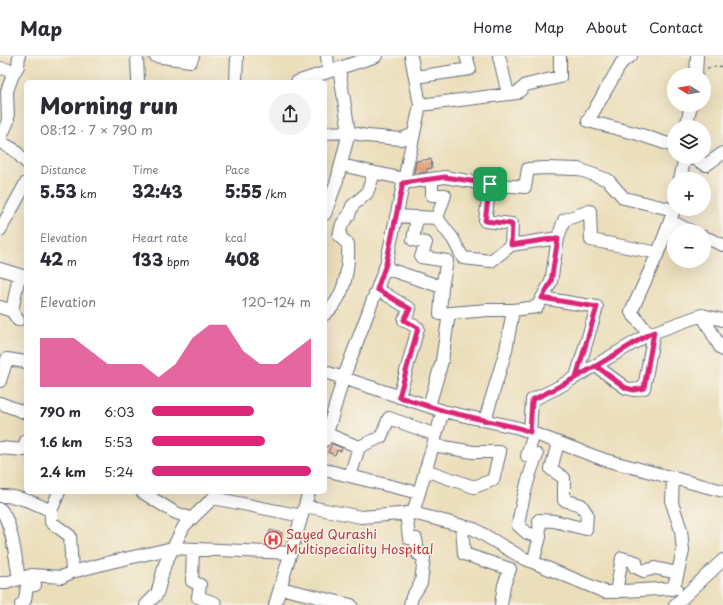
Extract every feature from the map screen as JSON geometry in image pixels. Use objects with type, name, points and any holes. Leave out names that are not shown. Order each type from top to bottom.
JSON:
[{"type":"street","points":[[0,139],[8,121],[7,91],[18,66],[19,56]]},
{"type":"street","points":[[137,56],[138,80]]},
{"type":"street","points":[[155,56],[190,61],[193,56]]},
{"type":"street","points":[[236,80],[237,56]]},
{"type":"street","points":[[327,56],[334,70],[349,132],[341,165],[327,208]]},
{"type":"street","points":[[313,79],[334,70],[376,56]]},
{"type":"street","points":[[327,434],[343,379],[385,268],[420,105],[411,56]]},
{"type":"street","points":[[415,77],[470,69],[466,56]]},
{"type":"street","points":[[498,56],[508,94]]},
{"type":"street","points":[[420,105],[517,93],[526,85],[560,77],[560,56]]},
{"type":"street","points":[[631,56],[622,62],[588,121],[638,134],[667,144]]},
{"type":"street","points":[[697,56],[697,68]]},
{"type":"street","points":[[0,68],[15,70]]},
{"type":"street","points":[[327,133],[349,132],[367,136],[401,139],[414,134]]},
{"type":"street","points":[[0,142],[13,149],[24,160]]},
{"type":"street","points":[[711,161],[723,153]]},
{"type":"street","points":[[341,165],[404,181],[445,177],[490,184],[525,187],[528,169],[578,169],[608,180],[624,198],[667,211]]},
{"type":"street","points":[[327,313],[332,309],[343,289],[348,272],[348,244],[340,236],[342,224],[349,215],[352,206],[367,193],[372,179],[372,172]]},
{"type":"street","points":[[432,179],[432,195],[446,194],[437,218]]},
{"type":"street","points":[[490,184],[485,221],[512,224],[511,245]]},
{"type":"street","points":[[0,230],[24,187]]},
{"type":"street","points":[[417,217],[413,240],[426,243],[421,257],[447,261],[442,287],[440,314],[488,310],[513,310],[537,307],[551,282],[558,238],[564,220],[590,211],[591,240],[658,253]]},
{"type":"street","points":[[396,216],[437,218],[453,239],[464,258],[491,261],[511,245],[558,238]]},
{"type":"street","points":[[652,333],[631,312],[658,253],[672,216]]},
{"type":"street","points":[[676,216],[684,224]]},
{"type":"street","points":[[711,241],[723,245]]},
{"type":"street","points":[[385,268],[442,287]]},
{"type":"street","points":[[0,269],[22,276],[15,316],[0,307]]},
{"type":"street","points":[[377,289],[410,309],[404,320],[418,328],[399,397]]},
{"type":"street","points":[[542,298],[597,307],[576,377]]},
{"type":"street","points":[[485,420],[506,350],[513,310]]},
{"type":"street","points":[[429,406],[442,361],[448,313]]},
{"type":"street","points":[[702,316],[723,350]]},
{"type":"street","points":[[540,537],[527,533],[518,525],[523,495],[529,473],[536,456],[527,456],[532,433],[532,400],[596,366],[652,333],[702,316],[723,320]]},
{"type":"street","points":[[596,366],[626,388],[634,390],[644,388],[652,333]]},
{"type":"street","points":[[0,381],[7,359],[24,362]]},
{"type":"street","points":[[327,373],[444,411],[519,428],[605,460],[723,491]]},
{"type":"street","points":[[0,404],[24,408]]},
{"type":"street","points":[[410,605],[412,597],[421,583],[424,557],[418,554],[416,539],[409,538],[410,513],[419,493],[444,411]]},
{"type":"street","points":[[327,437],[359,447],[381,437],[389,418],[434,440],[473,452],[500,452],[493,480],[474,487],[425,470]]},
{"type":"street","points":[[533,562],[540,537],[539,520],[554,521],[586,529],[587,514],[581,505],[564,500],[564,478],[551,469],[558,443]]},
{"type":"street","points":[[0,448],[24,447]]},
{"type":"street","points":[[350,476],[359,447]]},
{"type":"street","points":[[327,470],[419,493]]},
{"type":"street","points":[[146,605],[157,594],[165,564],[184,526],[215,495],[303,511],[361,517],[410,513],[474,529],[523,558],[605,592],[674,588],[683,551],[681,530],[672,503],[674,477]]},
{"type":"street","points":[[58,494],[52,511],[51,522],[70,536],[72,572]]},
{"type":"street","points":[[145,494],[174,512],[192,519]]},
{"type":"street","points":[[275,605],[308,494]]},
{"type":"street","points":[[0,496],[7,496],[36,503],[52,511]]},
{"type":"street","points":[[0,509],[3,512],[11,533],[19,579]]},
{"type":"street","points":[[462,526],[464,554],[510,569],[504,585],[501,605]]},
{"type":"street","points":[[0,583],[6,583],[32,575],[62,577],[72,572],[173,548],[291,553]]},
{"type":"street","points":[[193,549],[192,581],[200,584],[198,597],[214,603],[214,605]]},
{"type":"street","points":[[616,592],[622,558],[636,562],[635,567],[644,571],[655,568],[677,573]]},
{"type":"street","points":[[675,605],[723,560]]},
{"type":"street","points":[[21,605],[25,600],[27,586],[34,585],[32,575]]},
{"type":"street","points":[[280,588],[352,605]]},
{"type":"path","points":[[711,69],[723,66]]},
{"type":"building","points":[[431,159],[432,168],[427,169],[427,172],[414,174],[416,161]]},
{"type":"building","points":[[332,444],[342,448],[341,451],[337,450],[335,455],[328,452]]},
{"type":"building","points":[[270,530],[282,533],[280,545],[267,544]]},
{"type":"place","name":"Sayed Qurashi Multispeciality Hospital","points":[[273,540]]},
{"type":"route","points":[[490,184],[445,177],[403,183],[386,264],[377,289],[410,309],[404,320],[418,328],[399,397],[444,411],[519,428],[530,432],[532,400],[557,388],[596,366],[649,334],[654,332],[644,388],[634,390],[626,388],[596,366],[576,377],[597,307],[542,298],[551,282],[558,238],[511,245],[512,224],[485,221],[490,184]]}]
